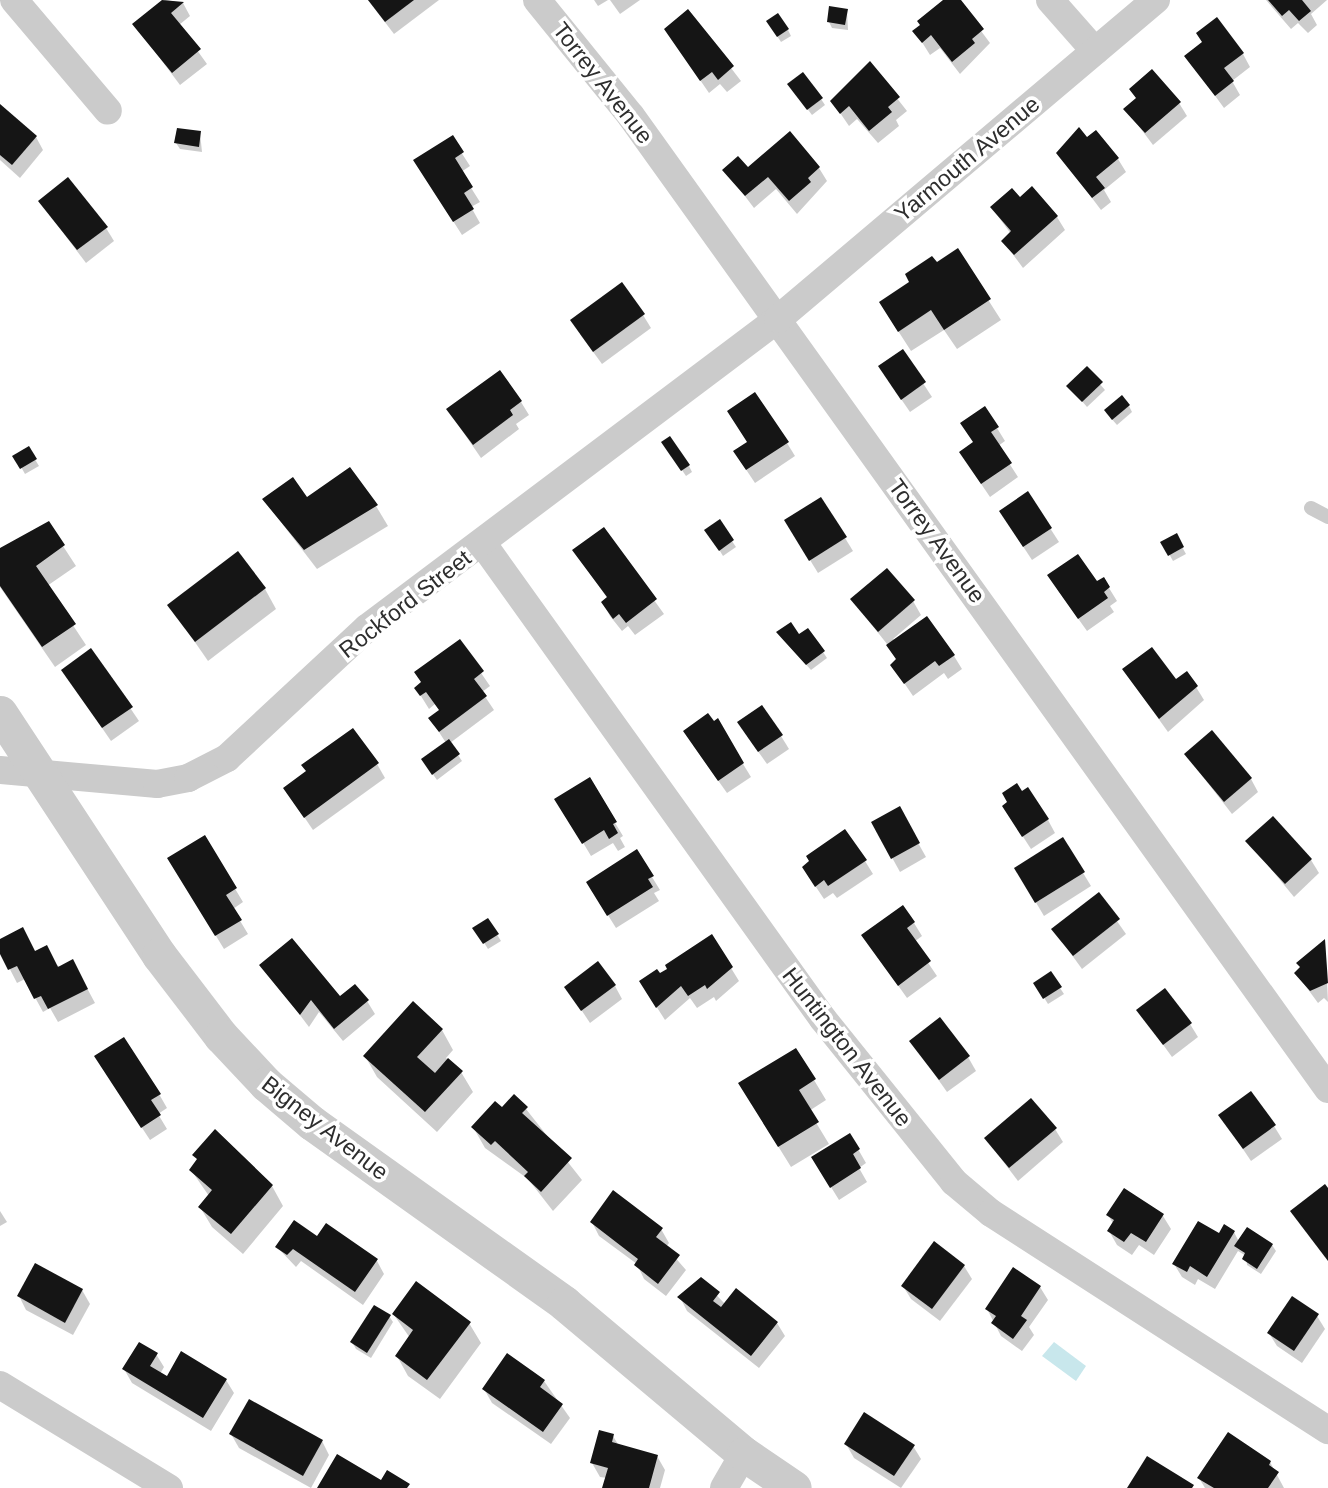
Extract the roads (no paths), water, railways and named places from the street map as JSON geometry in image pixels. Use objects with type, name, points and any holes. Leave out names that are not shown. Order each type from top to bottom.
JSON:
[{"type":"street","points":[[14,0],[108,111]]},
{"type":"street","name":"Torrey Avenue","points":[[537,0],[631,116],[1328,1088]]},
{"type":"street","points":[[1050,0],[1095,51]]},
{"type":"street","name":"Yarmouth Avenue","points":[[778,319],[1156,0]]},
{"type":"street","name":"Rockford Street","points":[[0,770],[157,784],[174,783],[212,767],[255,736],[367,628],[483,544],[778,319]]},
{"type":"street","name":"Huntington Avenue","points":[[483,544],[823,1019],[954,1182],[990,1213],[1328,1430]]},
{"type":"street","name":"Bigney Avenue","points":[[0,713],[159,955],[221,1036],[266,1084],[312,1123],[564,1303],[744,1454],[794,1488]]},
{"type":"street","points":[[0,1385],[170,1488]]},
{"type":"street","points":[[724,1488],[744,1454]]},
{"type":"lane","points":[[1311,508],[1328,517]]},
{"type":"water","points":[[1054,1342],[1086,1366],[1076,1381],[1042,1356]]}]
